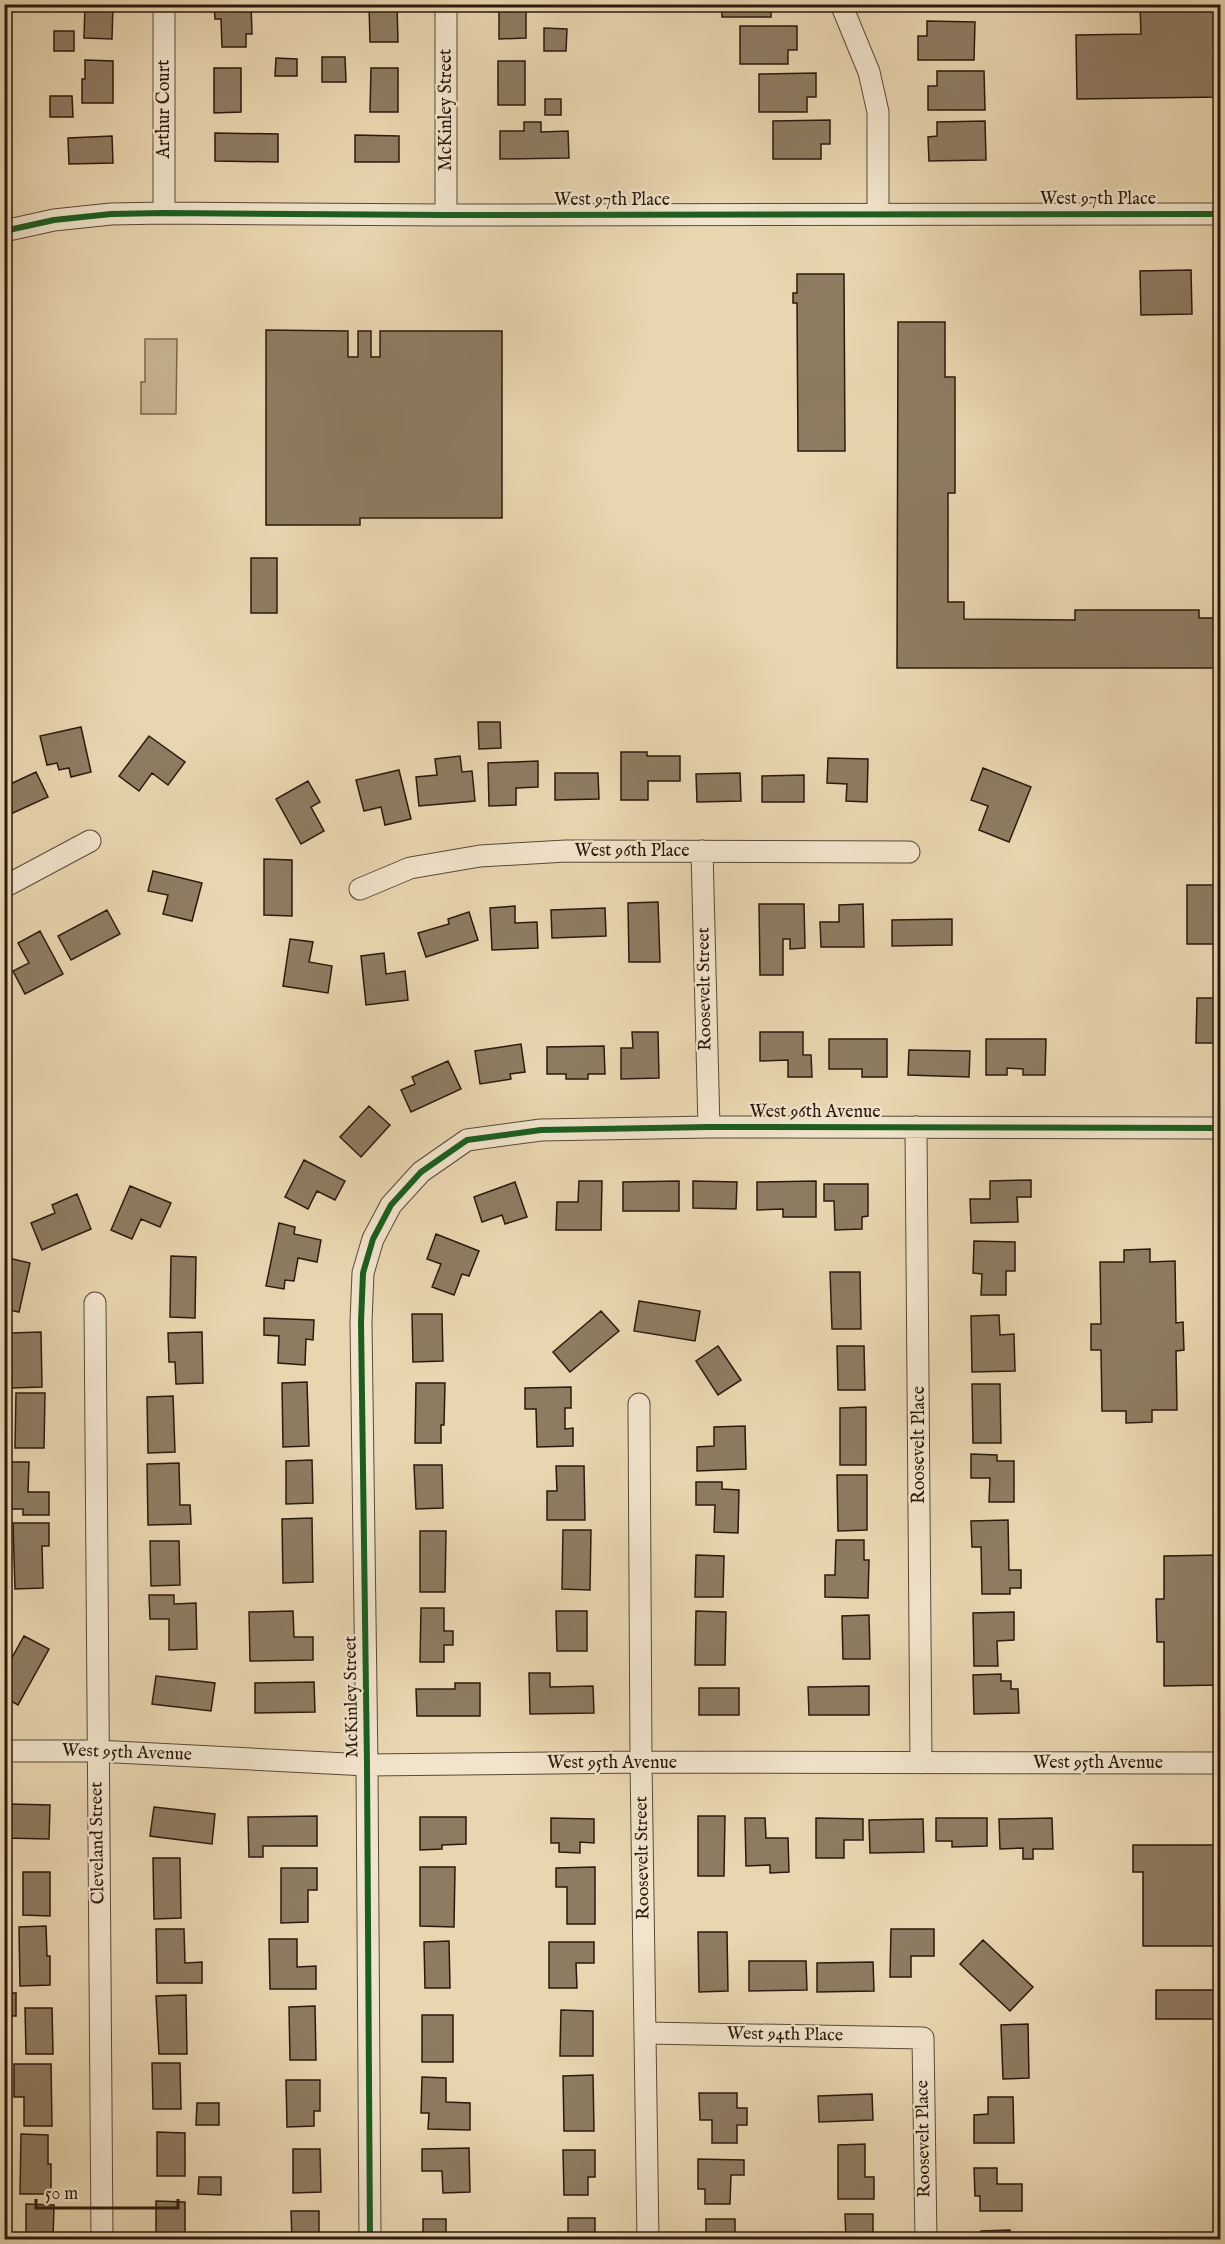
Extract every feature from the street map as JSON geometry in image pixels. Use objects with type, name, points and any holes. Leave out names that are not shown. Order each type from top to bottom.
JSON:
[{"type":"street","name":"Arthur Court","points":[[164,4],[164,213]]},
{"type":"street","name":"McKinley Street","points":[[446,4],[446,215]]},
{"type":"street","points":[[841,4],[869,72],[878,112],[878,214]]},
{"type":"street","name":"West 97th Place","points":[[4,231],[54,220],[111,213],[1221,214]]},
{"type":"street","points":[[4,887],[90,841]]},
{"type":"street","name":"Roosevelt Street","points":[[702,850],[709,1127]]},
{"type":"street","name":"West 96th Place","points":[[360,889],[410,868],[480,856],[566,851],[909,852]]},
{"type":"street","name":"West 96th Avenue","points":[[421,1172],[467,1140],[541,1130],[709,1127],[1221,1128]]},
{"type":"street","name":"Roosevelt Place","points":[[916,1127],[921,1763]]},
{"type":"street","name":"McKinley Street","points":[[370,2240],[363,1273],[373,1239],[391,1205],[421,1172]]},
{"type":"street","name":"Cleveland Street","points":[[95,1303],[102,2240]]},
{"type":"street","name":"Roosevelt Street","points":[[639,1404],[641,1762],[648,2240]]},
{"type":"street","name":"West 95th Avenue","points":[[4,1751],[97,1751],[367,1765],[641,1762],[1221,1762]]},
{"type":"street","name":"West 94th Place","points":[[646,2033],[923,2038]]},
{"type":"street","name":"Roosevelt Place","points":[[923,2038],[926,2240]]},
{"type":"shaded area","points":[[145,339],[177,339],[176,414],[141,414],[141,382],[145,382]]},
{"type":"building","points":[[85,4],[113,4],[112,39],[84,38]]},
{"type":"building","points":[[214,4],[251,4],[252,34],[246,34],[246,47],[222,47],[221,19],[215,19]]},
{"type":"building","points":[[369,4],[397,4],[398,42],[370,42]]},
{"type":"building","points":[[499,4],[526,4],[526,38],[499,39]]},
{"type":"building","points":[[722,4],[771,4],[771,17],[722,17]]},
{"type":"building","points":[[897,4],[953,4],[953,7],[897,6]]},
{"type":"building","points":[[1140,4],[1220,4],[1220,97],[1077,99],[1076,35],[1141,34]]},
{"type":"building","points":[[927,21],[975,22],[974,60],[918,60],[918,36],[927,36]]},
{"type":"building","points":[[740,26],[797,26],[797,50],[788,50],[788,64],[740,64]]},
{"type":"building","points":[[544,28],[567,29],[566,51],[544,51]]},
{"type":"building","points":[[54,31],[74,31],[74,51],[54,51]]},
{"type":"building","points":[[322,57],[345,57],[346,82],[322,82]]},
{"type":"building","points":[[276,58],[297,59],[297,76],[275,76]]},
{"type":"building","points":[[85,60],[113,61],[113,103],[82,103]]},
{"type":"building","points":[[498,61],[525,61],[525,105],[498,105]]},
{"type":"building","points":[[214,68],[241,68],[241,112],[214,113]]},
{"type":"building","points":[[371,68],[398,68],[398,112],[370,112]]},
{"type":"building","points":[[937,71],[984,71],[985,110],[928,110],[928,86],[937,86]]},
{"type":"building","points":[[816,73],[816,97],[807,97],[807,112],[759,112],[759,74]]},
{"type":"building","points":[[50,96],[72,96],[73,117],[50,117]]},
{"type":"building","points":[[545,99],[561,99],[561,115],[545,115]]},
{"type":"building","points":[[830,120],[830,144],[821,144],[821,159],[773,159],[773,121]]},
{"type":"building","points":[[985,121],[986,160],[929,161],[928,137],[937,136],[937,122]]},
{"type":"building","points":[[524,122],[541,122],[541,132],[568,131],[569,158],[500,159],[500,131],[524,131]]},
{"type":"building","points":[[215,133],[278,134],[278,162],[215,161]]},
{"type":"building","points":[[355,135],[399,136],[399,162],[355,162]]},
{"type":"building","points":[[112,136],[113,163],[69,164],[68,138]]},
{"type":"building","points":[[1191,270],[1192,314],[1141,315],[1140,271]]},
{"type":"building","points":[[797,274],[844,274],[845,451],[798,451],[797,303],[793,303],[793,293],[797,293]]},
{"type":"building","points":[[898,322],[945,322],[945,377],[955,377],[955,493],[948,493],[948,602],[964,602],[964,619],[1075,620],[1075,610],[1199,610],[1199,618],[1220,618],[1220,668],[897,668]]},
{"type":"building","points":[[266,330],[348,331],[348,357],[358,357],[358,331],[371,331],[371,357],[380,357],[380,331],[502,331],[502,518],[360,518],[360,525],[266,525]]},
{"type":"building","points":[[251,558],[277,558],[277,613],[251,613]]},
{"type":"building","points":[[478,722],[500,722],[501,748],[479,749]]},
{"type":"building","points":[[81,727],[91,772],[71,777],[69,768],[59,770],[57,763],[47,765],[40,736]]},
{"type":"building","points":[[149,736],[185,762],[168,785],[152,773],[139,791],[119,776]]},
{"type":"building","points":[[621,752],[647,752],[647,756],[680,756],[680,781],[648,781],[648,800],[621,800]]},
{"type":"building","points":[[460,756],[462,772],[472,771],[475,801],[419,806],[416,777],[437,775],[435,759]]},
{"type":"building","points":[[828,758],[868,759],[867,802],[846,801],[847,784],[827,783]]},
{"type":"building","points":[[538,761],[538,787],[516,788],[516,805],[489,806],[488,763]]},
{"type":"building","points":[[983,768],[1031,787],[1009,842],[979,830],[988,806],[971,800]]},
{"type":"building","points":[[399,770],[411,819],[385,825],[381,807],[364,811],[356,780]]},
{"type":"building","points":[[36,772],[48,797],[4,817],[4,787]]},
{"type":"building","points":[[555,773],[598,773],[599,799],[555,800]]},
{"type":"building","points":[[740,773],[741,801],[697,802],[696,774]]},
{"type":"building","points":[[804,775],[804,802],[762,802],[762,776]]},
{"type":"building","points":[[308,781],[320,802],[311,807],[324,831],[301,844],[276,799]]},
{"type":"building","points":[[264,859],[292,860],[292,916],[264,915]]},
{"type":"building","points":[[153,871],[202,883],[192,921],[163,914],[168,895],[148,891]]},
{"type":"building","points":[[1187,885],[1220,885],[1220,944],[1187,944]]},
{"type":"building","points":[[658,902],[660,962],[629,962],[628,903]]},
{"type":"building","points":[[759,904],[804,904],[805,948],[790,949],[790,939],[783,939],[783,975],[760,975]]},
{"type":"building","points":[[863,904],[864,947],[821,947],[820,922],[839,922],[839,905]]},
{"type":"building","points":[[515,906],[515,923],[537,922],[538,948],[492,950],[490,908]]},
{"type":"building","points":[[605,908],[606,936],[552,938],[551,910]]},
{"type":"building","points":[[107,910],[120,934],[71,960],[58,936]]},
{"type":"building","points":[[469,912],[478,940],[426,957],[418,933],[449,924],[448,919]]},
{"type":"building","points":[[952,919],[952,945],[892,946],[892,920]]},
{"type":"building","points":[[40,931],[63,974],[25,994],[13,971],[29,963],[18,943]]},
{"type":"building","points":[[290,939],[313,942],[309,962],[332,966],[328,993],[283,986]]},
{"type":"building","points":[[384,953],[386,974],[405,971],[408,1000],[366,1005],[361,956]]},
{"type":"building","points":[[1197,998],[1220,998],[1220,1043],[1196,1043]]},
{"type":"building","points":[[632,1032],[658,1032],[659,1078],[621,1079],[621,1048],[633,1048]]},
{"type":"building","points":[[760,1032],[803,1032],[803,1055],[811,1055],[812,1077],[788,1077],[788,1060],[760,1061]]},
{"type":"building","points":[[829,1039],[887,1039],[887,1077],[862,1077],[862,1069],[829,1069]]},
{"type":"building","points":[[986,1039],[1046,1039],[1045,1075],[1023,1075],[1023,1069],[1007,1068],[1007,1075],[986,1075]]},
{"type":"building","points":[[521,1044],[525,1072],[510,1074],[511,1079],[480,1084],[475,1051]]},
{"type":"building","points":[[604,1046],[605,1074],[588,1074],[588,1079],[566,1079],[566,1074],[547,1074],[547,1047]]},
{"type":"building","points":[[909,1050],[970,1051],[969,1077],[908,1075]]},
{"type":"building","points":[[448,1061],[461,1089],[411,1112],[401,1090],[415,1084],[412,1077]]},
{"type":"building","points":[[369,1106],[390,1125],[361,1157],[340,1137]]},
{"type":"building","points":[[304,1160],[345,1181],[335,1200],[317,1191],[308,1209],[285,1197]]},
{"type":"building","points":[[1031,1180],[1031,1197],[1017,1197],[1018,1222],[971,1223],[970,1199],[990,1199],[990,1181]]},
{"type":"building","points":[[579,1181],[602,1181],[601,1230],[556,1230],[557,1202],[578,1202]]},
{"type":"building","points":[[679,1181],[679,1211],[623,1211],[623,1182]]},
{"type":"building","points":[[693,1181],[737,1182],[736,1209],[693,1208]]},
{"type":"building","points":[[816,1181],[816,1217],[783,1217],[783,1209],[757,1210],[757,1182]]},
{"type":"building","points":[[515,1182],[527,1217],[505,1224],[502,1215],[482,1222],[474,1197]]},
{"type":"building","points":[[824,1184],[868,1184],[868,1216],[862,1217],[862,1229],[835,1230],[834,1201],[824,1201]]},
{"type":"building","points":[[130,1186],[171,1203],[160,1227],[141,1219],[132,1239],[111,1230]]},
{"type":"building","points":[[77,1194],[91,1229],[42,1250],[31,1223],[55,1213],[52,1205]]},
{"type":"building","points":[[279,1223],[295,1227],[294,1234],[321,1240],[317,1262],[298,1258],[294,1281],[285,1280],[284,1289],[266,1286]]},
{"type":"building","points":[[436,1234],[479,1251],[469,1276],[462,1274],[454,1295],[432,1287],[441,1264],[427,1259]]},
{"type":"building","points":[[974,1241],[1015,1242],[1015,1271],[1006,1271],[1006,1295],[981,1295],[982,1274],[973,1273]]},
{"type":"building","points":[[1150,1249],[1150,1262],[1175,1261],[1176,1323],[1183,1322],[1184,1350],[1176,1351],[1177,1410],[1152,1410],[1152,1422],[1126,1423],[1126,1411],[1102,1411],[1101,1350],[1091,1350],[1091,1324],[1101,1324],[1100,1262],[1124,1262],[1124,1250]]},
{"type":"building","points":[[171,1256],[196,1257],[195,1318],[170,1317]]},
{"type":"building","points":[[4,1257],[30,1263],[19,1312],[4,1309]]},
{"type":"building","points":[[830,1272],[860,1272],[861,1329],[832,1329]]},
{"type":"building","points":[[639,1301],[700,1311],[695,1341],[634,1331]]},
{"type":"building","points":[[601,1311],[619,1331],[570,1372],[553,1352]]},
{"type":"building","points":[[412,1314],[442,1314],[443,1361],[413,1362]]},
{"type":"building","points":[[999,1315],[1000,1335],[1014,1334],[1015,1371],[972,1372],[971,1316]]},
{"type":"building","points":[[264,1318],[314,1320],[313,1340],[306,1339],[305,1365],[278,1363],[279,1336],[264,1335]]},
{"type":"building","points":[[41,1332],[42,1387],[12,1388],[11,1333]]},
{"type":"building","points":[[202,1332],[203,1383],[176,1384],[175,1362],[169,1362],[168,1333]]},
{"type":"building","points":[[718,1346],[741,1380],[718,1395],[696,1361]]},
{"type":"building","points":[[837,1346],[864,1346],[865,1390],[838,1390]]},
{"type":"building","points":[[307,1382],[309,1446],[283,1447],[282,1383]]},
{"type":"building","points":[[416,1383],[445,1383],[441,1443],[415,1443]]},
{"type":"building","points":[[972,1384],[1000,1384],[1001,1443],[973,1443]]},
{"type":"building","points":[[571,1387],[571,1408],[565,1408],[565,1429],[573,1428],[573,1446],[537,1447],[536,1409],[525,1409],[525,1388]]},
{"type":"building","points":[[16,1393],[45,1393],[44,1448],[15,1448]]},
{"type":"building","points":[[173,1396],[175,1452],[148,1453],[147,1397]]},
{"type":"building","points":[[866,1407],[866,1465],[840,1465],[840,1408]]},
{"type":"building","points":[[745,1426],[746,1469],[697,1471],[697,1447],[714,1446],[714,1427]]},
{"type":"building","points":[[971,1454],[997,1455],[997,1461],[1014,1461],[1014,1502],[989,1502],[990,1478],[971,1478]]},
{"type":"building","points":[[312,1460],[313,1503],[286,1504],[286,1461]]},
{"type":"building","points":[[4,1462],[29,1462],[28,1492],[49,1492],[49,1515],[23,1515],[23,1509],[4,1509]]},
{"type":"building","points":[[179,1463],[180,1505],[190,1505],[191,1524],[148,1525],[147,1464]]},
{"type":"building","points":[[414,1465],[442,1465],[443,1508],[416,1509]]},
{"type":"building","points":[[556,1466],[584,1466],[585,1520],[547,1520],[547,1491],[557,1491]]},
{"type":"building","points":[[837,1475],[867,1475],[867,1530],[838,1531]]},
{"type":"building","points":[[696,1482],[722,1482],[722,1489],[739,1490],[738,1533],[714,1532],[715,1505],[696,1505]]},
{"type":"building","points":[[312,1518],[313,1582],[283,1583],[282,1519]]},
{"type":"building","points":[[1008,1520],[1009,1570],[1021,1570],[1021,1588],[1010,1588],[1010,1594],[982,1594],[981,1547],[972,1547],[971,1521]]},
{"type":"building","points":[[13,1523],[49,1523],[49,1546],[42,1546],[43,1588],[15,1589]]},
{"type":"building","points":[[563,1530],[591,1530],[590,1590],[562,1589]]},
{"type":"building","points":[[420,1531],[446,1531],[445,1592],[420,1592]]},
{"type":"building","points":[[836,1540],[864,1540],[864,1560],[869,1560],[868,1598],[825,1597],[825,1575],[835,1575]]},
{"type":"building","points":[[150,1541],[179,1541],[180,1585],[151,1586]]},
{"type":"building","points":[[696,1555],[724,1556],[723,1597],[695,1597]]},
{"type":"building","points":[[1220,1555],[1220,1685],[1164,1686],[1164,1642],[1157,1642],[1156,1599],[1164,1599],[1164,1556]]},
{"type":"building","points":[[149,1595],[174,1595],[174,1604],[196,1603],[197,1649],[169,1650],[169,1619],[150,1619]]},
{"type":"building","points":[[421,1608],[444,1608],[444,1631],[453,1631],[453,1645],[444,1645],[444,1662],[420,1662]]},
{"type":"building","points":[[293,1611],[294,1637],[313,1637],[313,1660],[250,1661],[249,1612]]},
{"type":"building","points":[[556,1611],[587,1611],[587,1651],[557,1651]]},
{"type":"building","points":[[696,1611],[726,1612],[725,1665],[695,1665]]},
{"type":"building","points":[[1014,1612],[1014,1640],[997,1641],[998,1666],[974,1666],[973,1613]]},
{"type":"building","points":[[869,1615],[870,1659],[843,1659],[842,1616]]},
{"type":"building","points":[[24,1636],[49,1649],[18,1705],[4,1697],[4,1672]]},
{"type":"building","points":[[529,1673],[550,1673],[550,1687],[593,1686],[594,1713],[530,1714]]},
{"type":"building","points":[[1001,1674],[1001,1681],[1011,1681],[1011,1689],[1018,1689],[1019,1713],[974,1714],[973,1675]]},
{"type":"building","points":[[156,1676],[215,1683],[211,1711],[152,1704]]},
{"type":"building","points":[[314,1682],[315,1712],[255,1713],[255,1683]]},
{"type":"building","points":[[455,1683],[480,1683],[480,1716],[417,1716],[416,1689],[455,1689]]},
{"type":"building","points":[[869,1686],[869,1715],[809,1715],[808,1687]]},
{"type":"building","points":[[699,1688],[739,1688],[739,1715],[699,1715]]},
{"type":"building","points":[[9,1804],[50,1805],[49,1839],[4,1838],[4,1810],[8,1810]]},
{"type":"building","points":[[154,1807],[215,1814],[212,1844],[150,1836]]},
{"type":"building","points":[[317,1816],[317,1846],[263,1846],[263,1857],[249,1857],[248,1817]]},
{"type":"building","points":[[698,1816],[725,1816],[724,1876],[698,1876]]},
{"type":"building","points":[[420,1817],[466,1817],[466,1844],[442,1845],[442,1849],[420,1850]]},
{"type":"building","points":[[551,1818],[594,1819],[594,1843],[580,1842],[580,1853],[559,1852],[559,1843],[551,1843]]},
{"type":"building","points":[[745,1818],[765,1818],[766,1838],[788,1838],[789,1872],[770,1873],[770,1865],[746,1866]]},
{"type":"building","points":[[816,1818],[863,1819],[863,1840],[844,1840],[844,1858],[816,1858]]},
{"type":"building","points":[[936,1818],[987,1818],[987,1846],[952,1847],[952,1841],[936,1841]]},
{"type":"building","points":[[1052,1818],[1053,1849],[1033,1849],[1033,1859],[1023,1859],[1023,1848],[1000,1849],[999,1819]]},
{"type":"building","points":[[923,1819],[924,1852],[870,1853],[869,1820]]},
{"type":"building","points":[[1133,1845],[1220,1845],[1220,1946],[1143,1946],[1143,1872],[1133,1872]]},
{"type":"building","points":[[153,1858],[180,1858],[181,1918],[154,1919]]},
{"type":"building","points":[[420,1867],[455,1867],[454,1927],[420,1926]]},
{"type":"building","points":[[595,1867],[595,1924],[567,1924],[567,1887],[556,1887],[556,1868]]},
{"type":"building","points":[[281,1868],[317,1868],[317,1890],[308,1890],[308,1922],[281,1923]]},
{"type":"building","points":[[23,1872],[50,1872],[50,1916],[23,1915]]},
{"type":"building","points":[[46,1926],[47,1956],[50,1956],[50,1985],[20,1986],[19,1927]]},
{"type":"building","points":[[156,1929],[184,1929],[185,1963],[202,1962],[202,1983],[157,1983]]},
{"type":"building","points":[[891,1929],[934,1929],[934,1956],[911,1956],[911,1977],[890,1977]]},
{"type":"building","points":[[698,1932],[727,1932],[728,1991],[699,1992]]},
{"type":"building","points":[[269,1939],[297,1939],[297,1967],[316,1966],[316,1989],[270,1989]]},
{"type":"building","points":[[983,1940],[1033,1987],[1010,2011],[960,1964]]},
{"type":"building","points":[[449,1941],[450,1988],[425,1988],[424,1942]]},
{"type":"building","points":[[549,1942],[594,1942],[594,1963],[576,1963],[577,1988],[549,1988]]},
{"type":"building","points":[[749,1961],[806,1961],[807,1990],[749,1991]]},
{"type":"building","points":[[873,1962],[874,1991],[817,1992],[817,1963]]},
{"type":"building","points":[[1156,1990],[1220,1990],[1220,2019],[1156,2019]]},
{"type":"building","points":[[4,1993],[16,1993],[16,2016],[4,2016]]},
{"type":"building","points":[[186,1995],[187,2054],[159,2054],[156,1996]]},
{"type":"building","points":[[315,2006],[316,2060],[290,2060],[289,2007]]},
{"type":"building","points":[[25,2008],[52,2008],[53,2054],[26,2054]]},
{"type":"building","points":[[561,2010],[593,2011],[593,2056],[560,2056]]},
{"type":"building","points":[[422,2015],[453,2015],[453,2062],[422,2062]]},
{"type":"building","points":[[1028,2024],[1029,2078],[1003,2079],[1001,2025]]},
{"type":"building","points":[[152,2063],[180,2063],[181,2109],[153,2109]]},
{"type":"building","points":[[14,2064],[51,2064],[52,2126],[24,2126],[24,2097],[14,2097]]},
{"type":"building","points":[[593,2075],[594,2131],[564,2131],[563,2076]]},
{"type":"building","points":[[422,2077],[446,2078],[446,2102],[470,2103],[470,2130],[428,2129],[429,2113],[421,2113]]},
{"type":"building","points":[[286,2080],[320,2080],[320,2111],[314,2111],[314,2126],[287,2127]]},
{"type":"building","points":[[1214,2081],[1220,2081],[1220,2227],[1216,2227]]},
{"type":"building","points":[[699,2093],[737,2093],[737,2108],[747,2108],[747,2125],[737,2125],[737,2143],[712,2143],[712,2120],[700,2120]]},
{"type":"building","points":[[872,2094],[873,2120],[819,2122],[818,2096]]},
{"type":"building","points":[[988,2097],[1013,2097],[1014,2143],[974,2143],[974,2115],[988,2114]]},
{"type":"building","points":[[197,2103],[219,2103],[219,2125],[196,2125]]},
{"type":"building","points":[[157,2132],[185,2133],[185,2176],[157,2176]]},
{"type":"building","points":[[21,2134],[48,2135],[51,2194],[20,2194]]},
{"type":"building","points":[[865,2144],[865,2177],[874,2177],[874,2199],[838,2199],[838,2145]]},
{"type":"building","points":[[469,2148],[470,2192],[443,2193],[442,2171],[422,2171],[422,2149]]},
{"type":"building","points":[[293,2149],[320,2149],[321,2192],[293,2193]]},
{"type":"building","points":[[563,2150],[595,2150],[595,2177],[588,2177],[588,2195],[564,2195]]},
{"type":"building","points":[[698,2159],[744,2160],[744,2175],[731,2175],[730,2204],[705,2204],[705,2189],[698,2189]]},
{"type":"building","points":[[974,2168],[997,2168],[997,2184],[1022,2184],[1022,2211],[980,2211],[980,2196],[975,2196]]},
{"type":"building","points":[[199,2177],[221,2177],[221,2195],[198,2194]]},
{"type":"building","points":[[156,2201],[185,2202],[185,2240],[156,2240]]},
{"type":"building","points":[[26,2204],[54,2205],[53,2240],[26,2240]]},
{"type":"building","points":[[291,2211],[319,2211],[319,2240],[292,2240]]},
{"type":"building","points":[[845,2214],[873,2214],[873,2240],[846,2240]]},
{"type":"building","points":[[568,2218],[595,2218],[595,2240],[568,2240]]},
{"type":"building","points":[[423,2219],[446,2219],[446,2236],[470,2236],[470,2240],[423,2240]]},
{"type":"building","points":[[706,2219],[735,2219],[735,2240],[706,2240]]},
{"type":"building","points":[[1010,2230],[1010,2240],[981,2240],[981,2231]]},
{"type":"building","points":[[202,2235],[226,2236],[226,2240],[202,2240]]},
{"type":"cycle path","points":[[4,231],[54,220],[111,214],[164,213],[1220,214]]},
{"type":"cycle path","points":[[370,2240],[361,1322],[363,1273],[373,1239],[391,1205],[421,1172],[467,1140],[541,1130],[709,1127],[1220,1128]]}]
